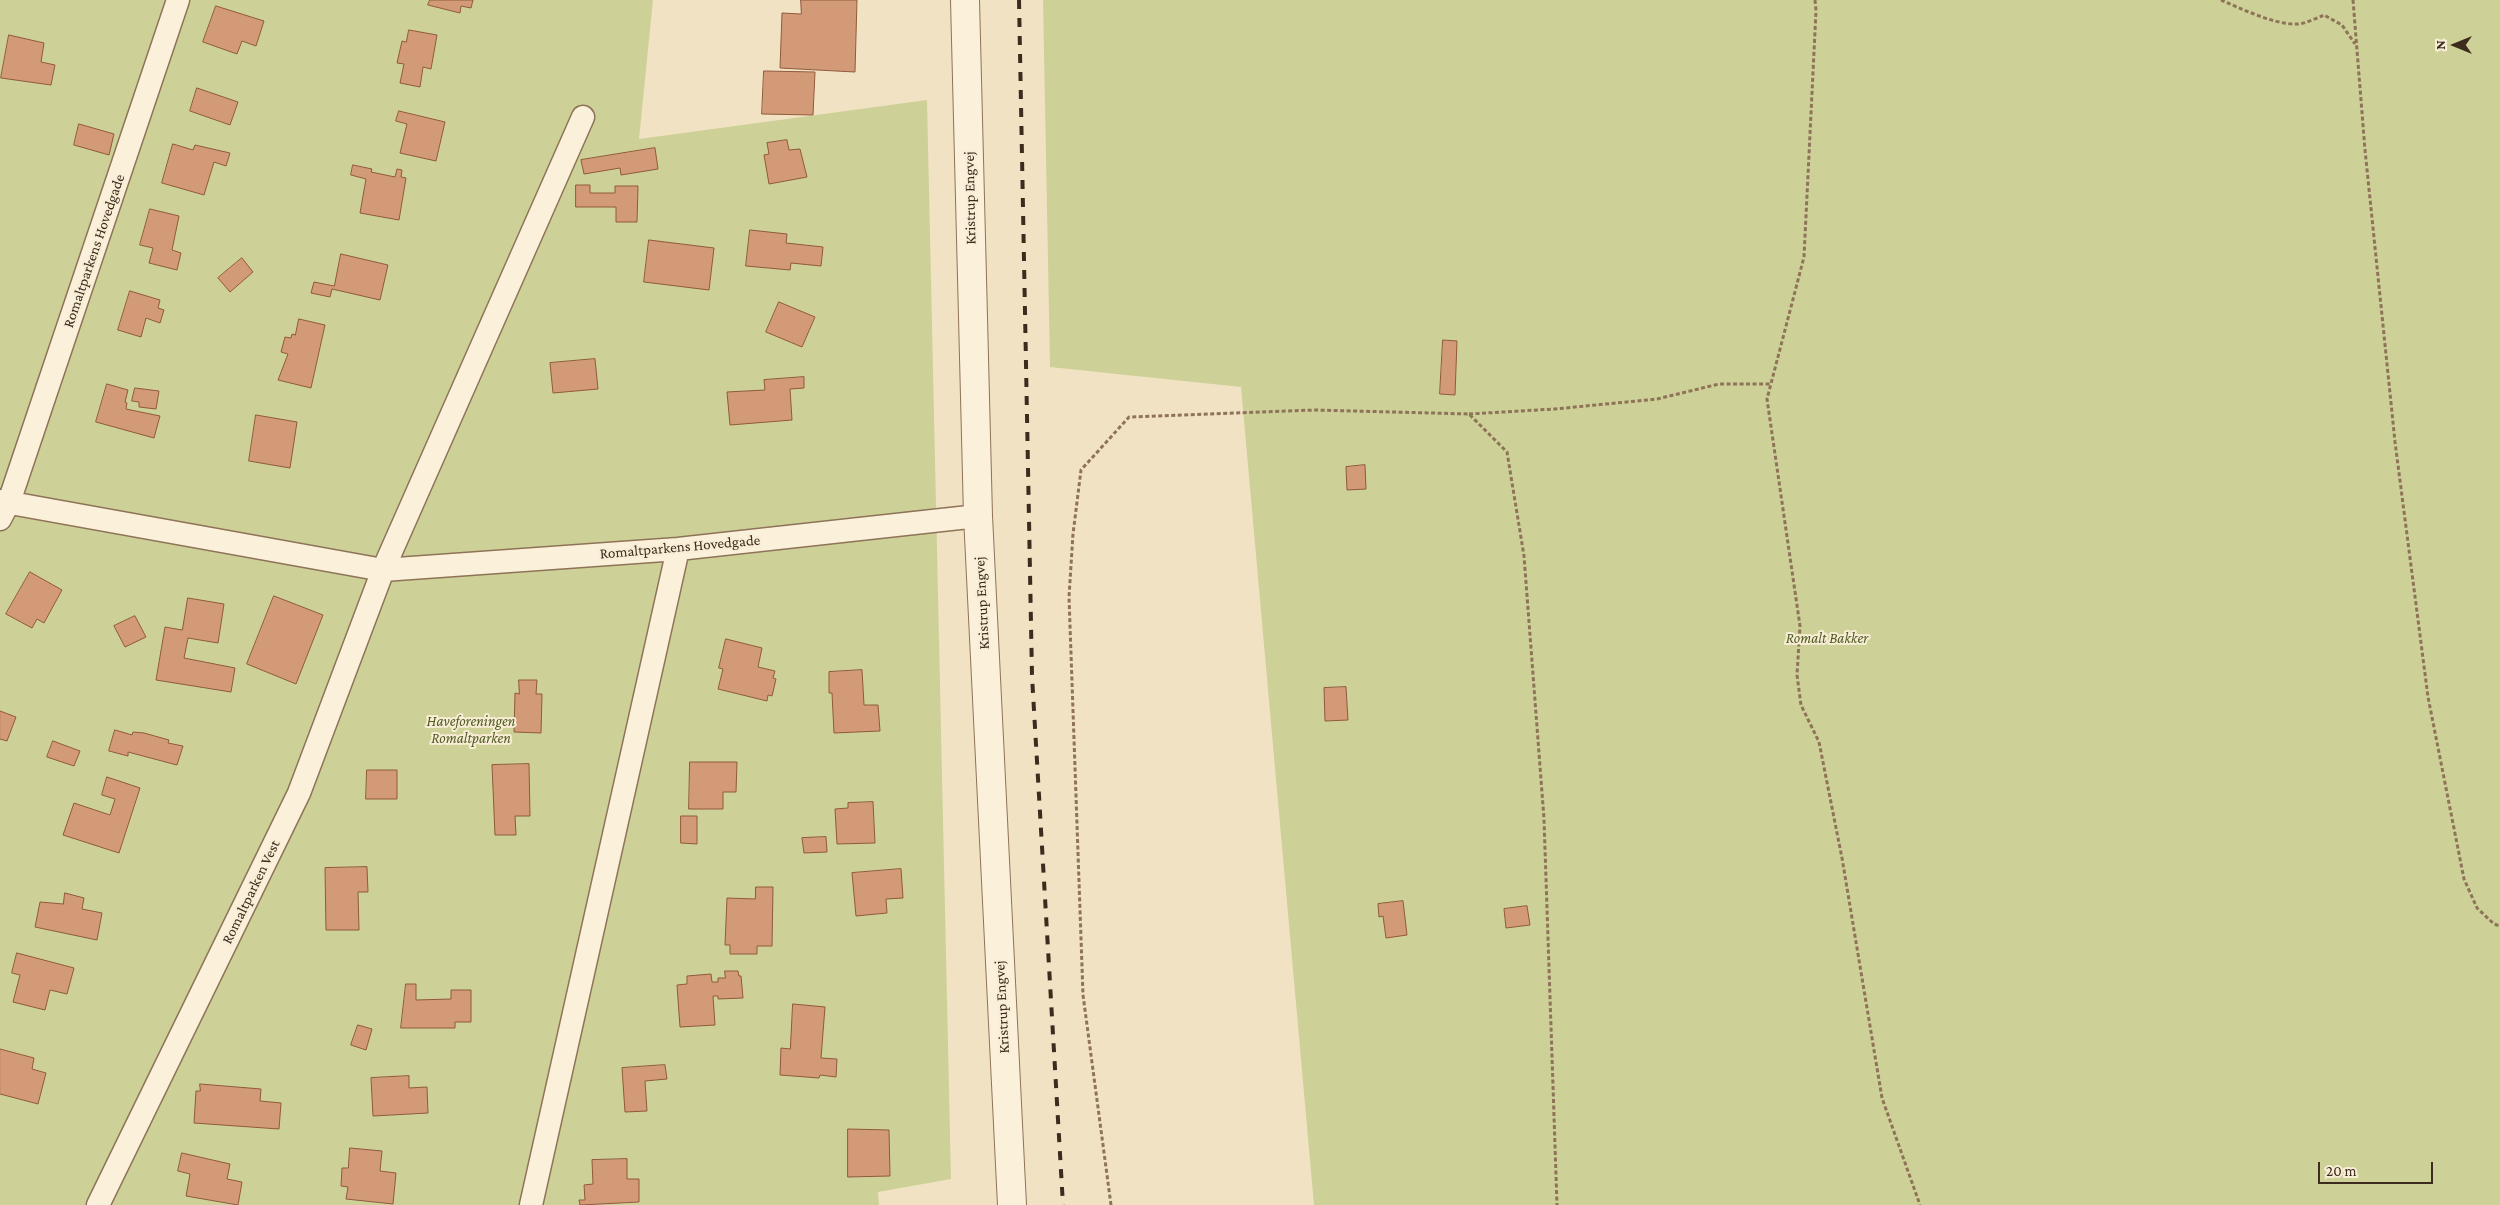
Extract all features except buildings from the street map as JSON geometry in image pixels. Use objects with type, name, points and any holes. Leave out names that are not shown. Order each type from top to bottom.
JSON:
[{"type":"street","name":"Kristrup Engvej","points":[[965,0],[978,516],[1012,1205]]},
{"type":"lane","name":"Romaltparkens Hovedgade","points":[[178,0],[3,507],[383,570],[678,549],[978,516]]},
{"type":"lane","points":[[383,570],[583,117]]},
{"type":"lane","points":[[531,1205],[678,549]]},
{"type":"lane","name":"Romaltparken Vest","points":[[98,1205],[299,793],[383,570]]},
{"type":"path","points":[[1815,0],[1804,257],[1767,399],[1800,626],[1797,675],[1801,705],[1819,742],[1842,858],[1882,1098],[1920,1205]]},
{"type":"path","points":[[2221,0],[2254,14],[2291,24],[2299,24],[2324,15],[2342,25],[2355,45]]},
{"type":"path","points":[[2353,0],[2355,45],[2395,442],[2428,697],[2464,878],[2477,908],[2494,924],[2500,926]]},
{"type":"path","points":[[1111,1205],[1083,995],[1069,597],[1073,534],[1081,470],[1129,417],[1315,410],[1469,414],[1657,400],[1719,384],[1771,384]]},
{"type":"path","points":[[1469,414],[1507,452],[1524,556],[1544,819],[1557,1205]]},
{"type":"green space","name":"Haveforeningen Romaltparken","points":[[0,0],[653,0],[639,139],[927,100],[951,1179],[878,1192],[879,1205],[0,1205]]},
{"type":"green space","name":"Romalt Bakker","points":[[1043,0],[2500,0],[2500,1205],[1314,1205],[1241,387],[1050,367]]},
{"type":"railway","points":[[1019,0],[1032,676],[1063,1205]]}]
